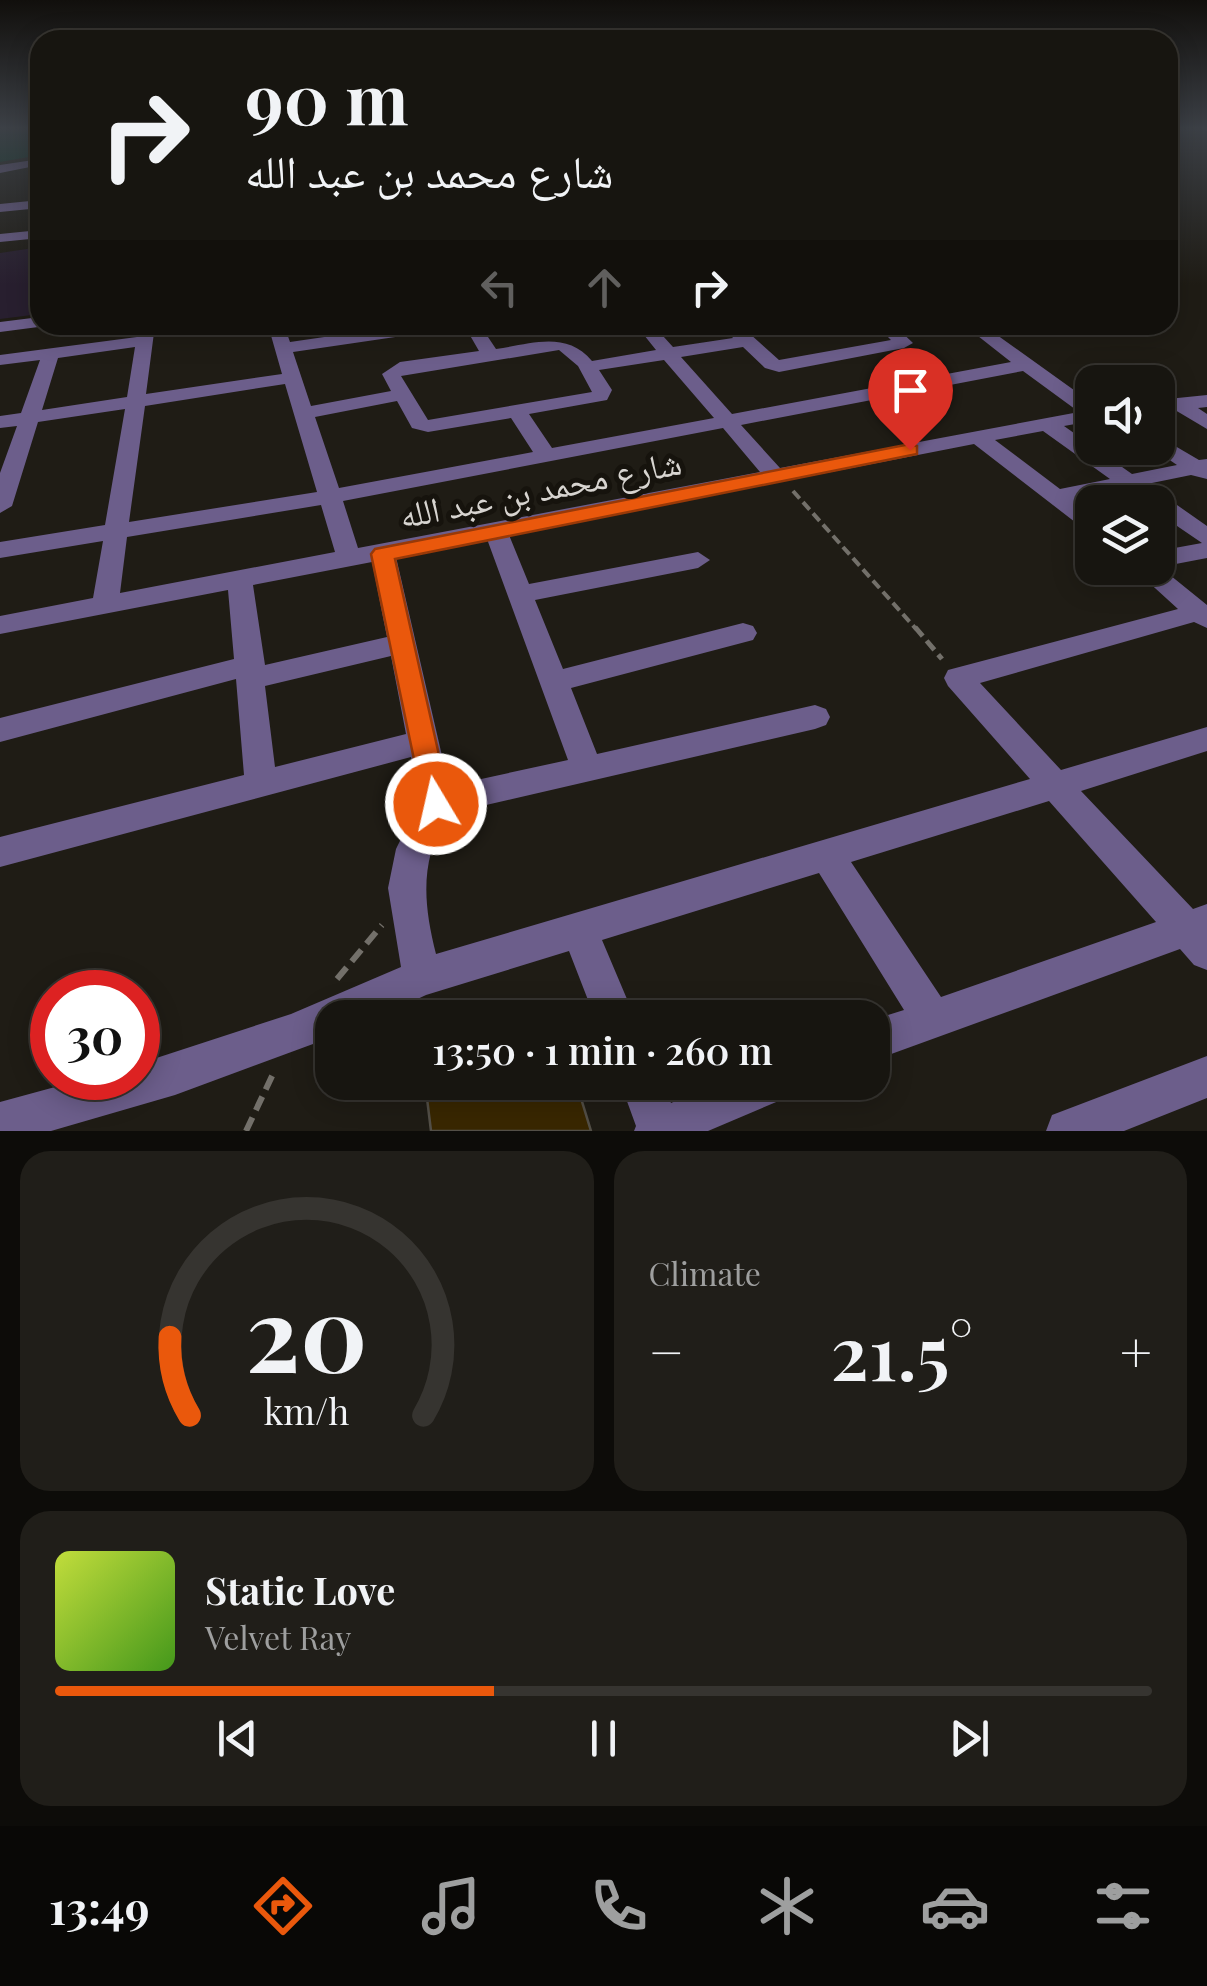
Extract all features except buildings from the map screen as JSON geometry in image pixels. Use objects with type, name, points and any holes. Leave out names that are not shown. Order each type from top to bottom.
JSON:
[{"type":"street","points":[[0,182],[29,180]]},
{"type":"street","points":[[0,194],[30,192]]},
{"type":"street","points":[[0,208],[30,218]]},
{"type":"street","points":[[0,222],[30,220]]},
{"type":"street","points":[[0,238],[30,223]]},
{"type":"street","points":[[0,327],[30,323]]},
{"type":"street","points":[[0,360],[136,335]]},
{"type":"street","points":[[105,604],[146,335]]},
{"type":"street","points":[[279,335],[350,560]]},
{"type":"street","points":[[284,348],[374,335]]},
{"type":"street","points":[[478,335],[490,354]]},
{"type":"street","points":[[653,335],[775,476]]},
{"type":"street","points":[[739,335],[775,365],[864,373],[1028,364]]},
{"type":"street","points":[[0,550],[332,496],[727,422],[864,373],[904,343],[895,335]]},
{"type":"street","points":[[986,335],[1075,400]]},
{"type":"street","points":[[586,366],[745,341]]},
{"type":"street","points":[[564,345],[586,366],[602,390],[600,396],[423,425],[399,396],[391,374],[395,370],[490,354],[564,345]]},
{"type":"street","points":[[0,506],[50,353]]},
{"type":"street","points":[[0,422],[290,378]]},
{"type":"street","points":[[303,413],[399,396]]},
{"type":"street","points":[[1175,403],[1207,401]]},
{"type":"street","points":[[1175,408],[1207,423]]},
{"type":"street","points":[[517,412],[546,455]]},
{"type":"street","name":"شارع محمد بن عبد الله","points":[[0,625],[1075,417]]},
{"type":"street","points":[[1047,424],[1207,537]]},
{"type":"street","points":[[978,437],[1075,510]]},
{"type":"street","points":[[1175,452],[1202,469]]},
{"type":"street","points":[[1059,496],[1202,469]]},
{"type":"street","points":[[496,532],[587,768]]},
{"type":"street","points":[[1175,556],[1207,550]]},
{"type":"street","points":[[382,554],[405,643],[436,804]]},
{"type":"street","points":[[519,595],[698,560]]},
{"type":"street","points":[[240,580],[261,784]]},
{"type":"street","points":[[1166,585],[1203,616]]},
{"type":"street","points":[[890,1034],[930,1017],[1200,935],[1052,786],[958,678],[1203,616]]},
{"type":"street","points":[[554,682],[742,633]]},
{"type":"street","points":[[0,730],[252,671],[405,643]]},
{"type":"street","points":[[423,977],[404,898],[404,872],[416,833],[436,804],[815,716]]},
{"type":"street","points":[[0,1124],[175,1074],[293,1034],[423,977],[1207,738]]},
{"type":"street","points":[[0,852],[426,741]]},
{"type":"street","points":[[827,856],[930,1017]]},
{"type":"street","points":[[579,929],[608,1000]]},
{"type":"street","points":[[1068,1131],[1207,1077]]},
{"type":"street","points":[[648,1100],[659,1130],[730,1100]]},
{"type":"path","points":[[775,476],[819,514],[958,678]]},
{"type":"shaded area","points":[[30,248],[30,315],[0,319],[0,253]]},
{"type":"route","points":[[436,804],[405,643],[382,554],[910,450]]}]
